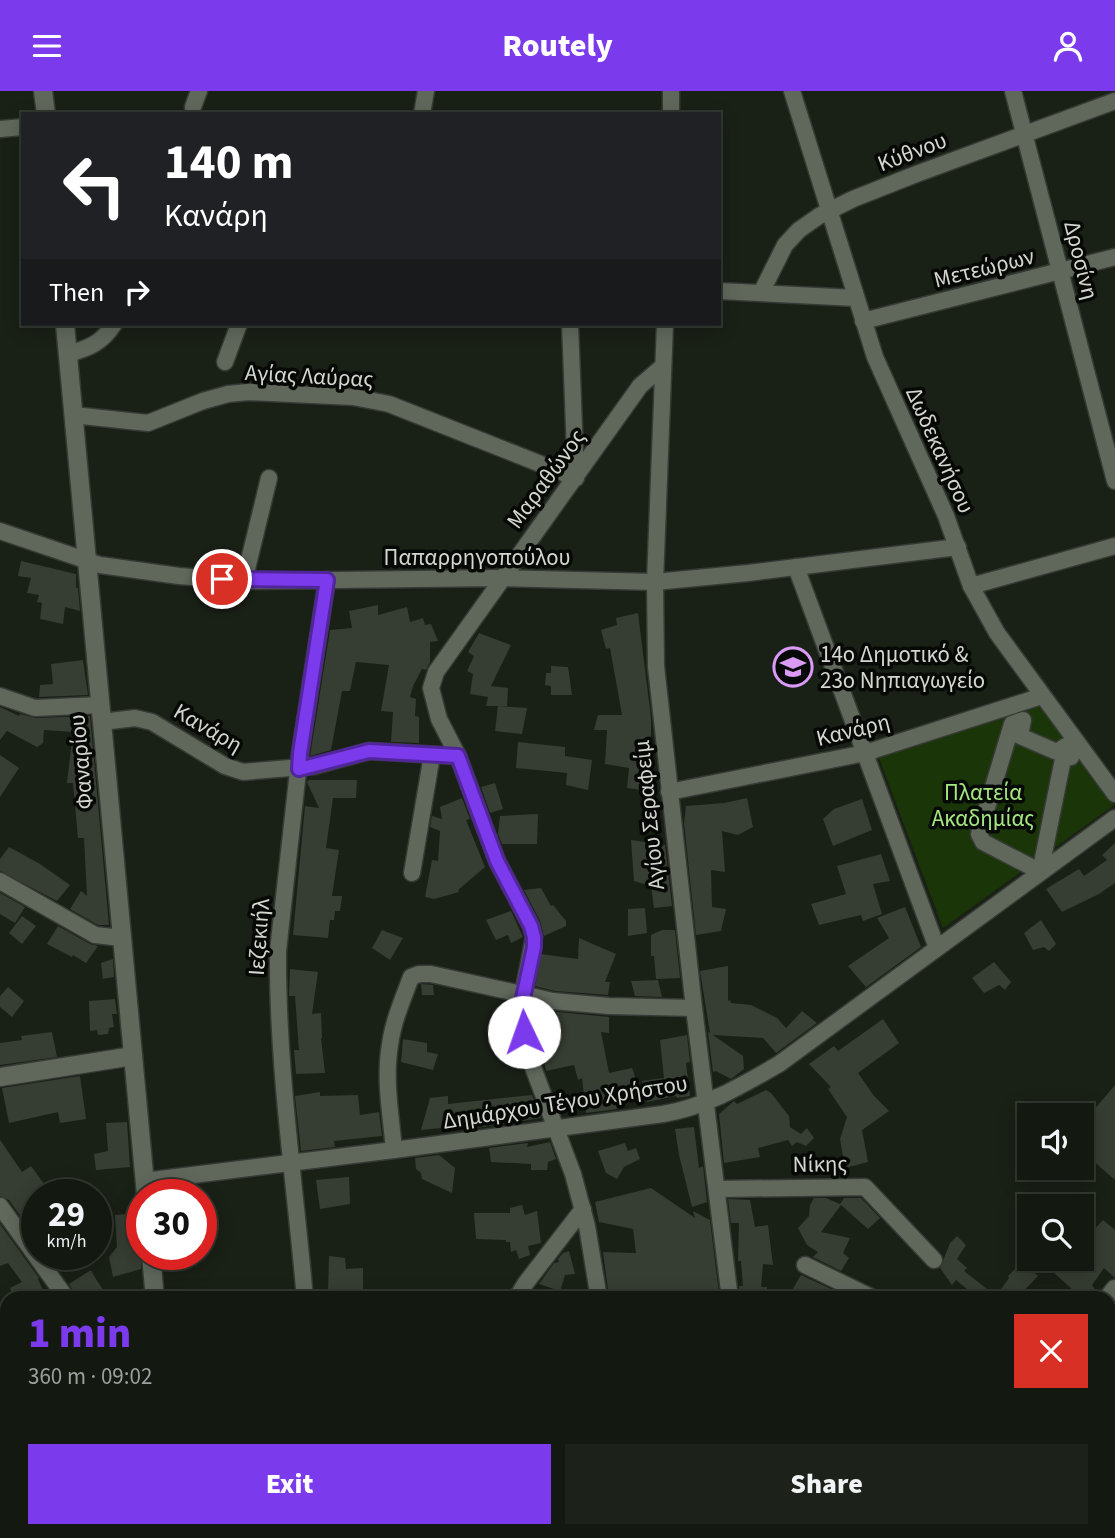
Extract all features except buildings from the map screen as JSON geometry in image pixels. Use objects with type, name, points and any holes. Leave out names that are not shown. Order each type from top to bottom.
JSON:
[{"type":"main road","points":[[43,91],[46,112]]},
{"type":"main road","name":"Φαναρίου","points":[[65,326],[144,1179]]},
{"type":"main road","points":[[0,1077],[133,1056]]},
{"type":"main road","points":[[152,1270],[154,1291]]},
{"type":"street","points":[[193,107],[199,91]]},
{"type":"street","points":[[422,112],[426,91]]},
{"type":"street","points":[[671,91],[671,112]]},
{"type":"street","name":"Δωδεκανήσου","points":[[792,91],[863,321],[888,391],[958,547],[971,586],[997,633],[1115,794]]},
{"type":"street","name":"Δροσίνη","points":[[1013,91],[1115,481]]},
{"type":"street","name":"Κύθνου","points":[[761,293],[791,237],[806,224],[829,211],[897,182],[1115,101]]},
{"type":"street","points":[[0,129],[21,127]]},
{"type":"street","name":"Μετεώρων","points":[[863,321],[1061,273],[1115,257]]},
{"type":"street","points":[[721,291],[856,298]]},
{"type":"street","points":[[68,354],[97,344],[113,326]]},
{"type":"street","points":[[225,362],[238,326]]},
{"type":"street","points":[[570,326],[576,478]]},
{"type":"street","name":"Αγίου Σεραφείμ","points":[[665,326],[655,582],[656,666],[729,1291]]},
{"type":"street","name":"Μαραθώνος","points":[[598,1291],[583,1209],[527,1048],[522,1018],[523,995],[534,947],[531,926],[497,861],[458,756],[439,719],[431,682],[501,578],[576,478],[640,386],[663,366]]},
{"type":"street","name":"Αγίας Λαύρας","points":[[73,415],[148,422],[203,401],[238,393],[354,397],[399,408],[576,478]]},
{"type":"street","points":[[244,581],[269,478]]},
{"type":"street","name":"Παπαρρηγοπούλου","points":[[0,531],[87,562],[139,572],[244,581],[501,578],[655,582],[958,547]]},
{"type":"street","points":[[971,586],[1115,547]]},
{"type":"street","points":[[796,567],[937,948]]},
{"type":"street","name":"Ιεζεκιήλ","points":[[304,1291],[280,1018],[278,951],[300,753],[327,580]]},
{"type":"street","name":"Κανάρη","points":[[0,696],[35,708],[101,713],[152,722],[239,772],[299,769],[369,751],[458,756]]},
{"type":"street","name":"Κανάρη","points":[[669,792],[865,753],[1042,696]]},
{"type":"street","points":[[1023,720],[1020,736],[1057,751],[1066,746],[1071,757],[1063,759],[1042,863],[1037,870],[983,842],[979,834],[1012,724],[1023,720]]},
{"type":"street","points":[[412,873],[432,755]]},
{"type":"street","name":"Δημάρχου Τέγου Χρήστου","points":[[198,1179],[293,1163],[673,1112],[706,1103],[779,1064],[1115,818]]},
{"type":"street","points":[[0,881],[95,935],[122,938]]},
{"type":"street","points":[[394,1150],[388,1058],[397,1014],[414,975],[431,974],[523,995],[602,1006],[694,1008]]},
{"type":"street","name":"Νίκης","points":[[717,1189],[865,1187],[934,1260]]},
{"type":"street","points":[[0,1206],[61,1291]]},
{"type":"street","points":[[521,1291],[583,1209]]},
{"type":"street","points":[[805,1265],[859,1291]]},
{"type":"green space","name":"Πλατεία Ακαδημίας","points":[[1040,706],[1114,805],[943,928],[879,758]]},
{"type":"place","name":"14ο Δημοτικό & 23ο Νηπιαγωγείο","points":[[793,667]]},
{"type":"route","points":[[222,579],[327,580],[299,769],[369,751],[458,756],[497,861],[531,926],[534,937],[522,1003],[524,1032]]}]
